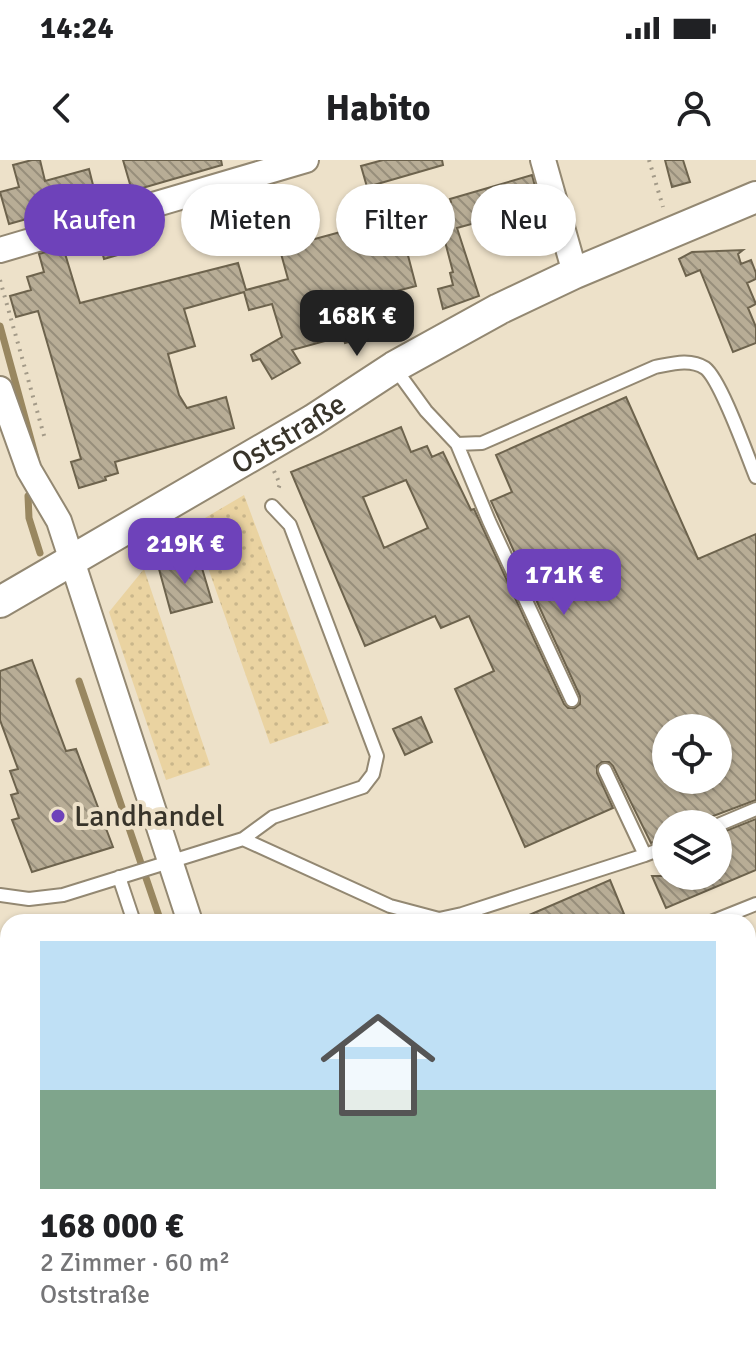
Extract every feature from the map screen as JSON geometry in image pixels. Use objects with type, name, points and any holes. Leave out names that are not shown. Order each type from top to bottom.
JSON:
[{"type":"street","points":[[0,250],[306,160]]},
{"type":"street","points":[[543,160],[575,273]]},
{"type":"street","name":"Oststraße","points":[[0,602],[313,420],[394,367],[499,309],[575,273],[756,197]]},
{"type":"street","points":[[0,389],[29,470],[59,521],[160,863],[186,914]]},
{"type":"lane","points":[[457,444],[482,443],[655,367],[681,361],[704,367],[715,382],[756,477]]},
{"type":"lane","points":[[394,367],[426,411],[457,444],[572,700]]},
{"type":"lane","points":[[0,895],[29,899],[63,895],[243,839],[273,817],[363,787],[373,774],[377,756],[290,525],[272,506]]},
{"type":"lane","points":[[605,770],[645,855]]},
{"type":"lane","points":[[732,819],[756,809]]},
{"type":"lane","points":[[243,839],[390,906],[420,914]]},
{"type":"lane","points":[[462,914],[652,852]]},
{"type":"lane","points":[[119,877],[131,914]]},
{"type":"lane","points":[[731,914],[756,904]]},
{"type":"path","points":[[649,160],[670,233]]},
{"type":"path","points":[[0,280],[48,452]]},
{"type":"path","points":[[271,466],[280,484],[272,506]]},
{"type":"shaded area","points":[[244,495],[329,723],[270,744],[193,525]]},
{"type":"shaded area","points":[[144,569],[210,765],[166,780],[109,612]]},
{"type":"building","points":[[40,160],[45,181],[89,169],[93,184],[24,184],[24,220],[9,224],[0,192],[19,187],[13,165]]},
{"type":"building","points":[[123,160],[221,160],[222,165],[156,184],[130,184]]},
{"type":"building","points":[[383,160],[442,160],[443,165],[377,184],[366,184],[361,166]]},
{"type":"building","points":[[665,160],[683,160],[690,182],[672,187]]},
{"type":"building","points":[[532,175],[534,184],[501,184]]},
{"type":"building","points":[[471,193],[471,224],[457,228],[479,296],[443,309],[438,289],[453,285],[449,256],[455,256],[455,198]]},
{"type":"building","points":[[336,233],[336,256],[408,256],[416,286],[393,292],[402,327],[345,343],[343,336],[292,350],[300,363],[272,379],[260,359],[253,361],[251,355],[282,337],[272,304],[249,310],[244,292],[184,309],[195,346],[168,354],[179,395],[187,408],[226,397],[234,428],[115,462],[118,473],[79,488],[71,462],[81,459],[38,311],[16,317],[10,296],[31,290],[27,277],[44,272],[40,256],[66,256],[80,303],[238,263],[246,290],[288,279],[282,256],[320,256],[320,238]]},
{"type":"building","points":[[743,250],[738,254],[741,264],[751,260],[756,273],[756,279],[747,283],[756,304],[748,308],[756,327],[756,343],[733,352],[700,270],[686,276],[679,259],[692,252]]},
{"type":"building","points":[[626,397],[698,559],[756,534],[756,800],[729,810],[652,810],[651,843],[613,766],[602,762],[597,766],[597,773],[613,808],[525,847],[455,689],[494,671],[469,616],[441,628],[435,616],[365,646],[291,472],[401,427],[411,452],[427,446],[432,457],[443,452],[471,510],[474,509],[564,704],[575,708],[580,704],[580,696],[491,501],[512,492],[496,455]],"holes":[[[406,480],[428,528],[384,548],[363,497]]]},
{"type":"building","points":[[199,558],[212,602],[171,613],[159,569]]},
{"type":"building","points":[[32,660],[66,751],[76,749],[113,847],[32,872],[12,820],[19,818],[11,795],[18,793],[10,771],[18,769],[0,720],[0,671]]},
{"type":"building","points":[[421,717],[432,742],[405,755],[393,729]]},
{"type":"building","points":[[756,819],[756,870],[732,880],[732,828]]},
{"type":"building","points":[[610,880],[624,914],[531,914]]},
{"type":"building","points":[[658,890],[709,890],[666,908]]},
{"type":"waterway","points":[[0,326],[36,458]]},
{"type":"waterway","points":[[28,496],[29,518],[40,553]]},
{"type":"waterway","points":[[79,681],[158,914]]},
{"type":"place","name":"Landhandel","points":[[58,816]]}]
